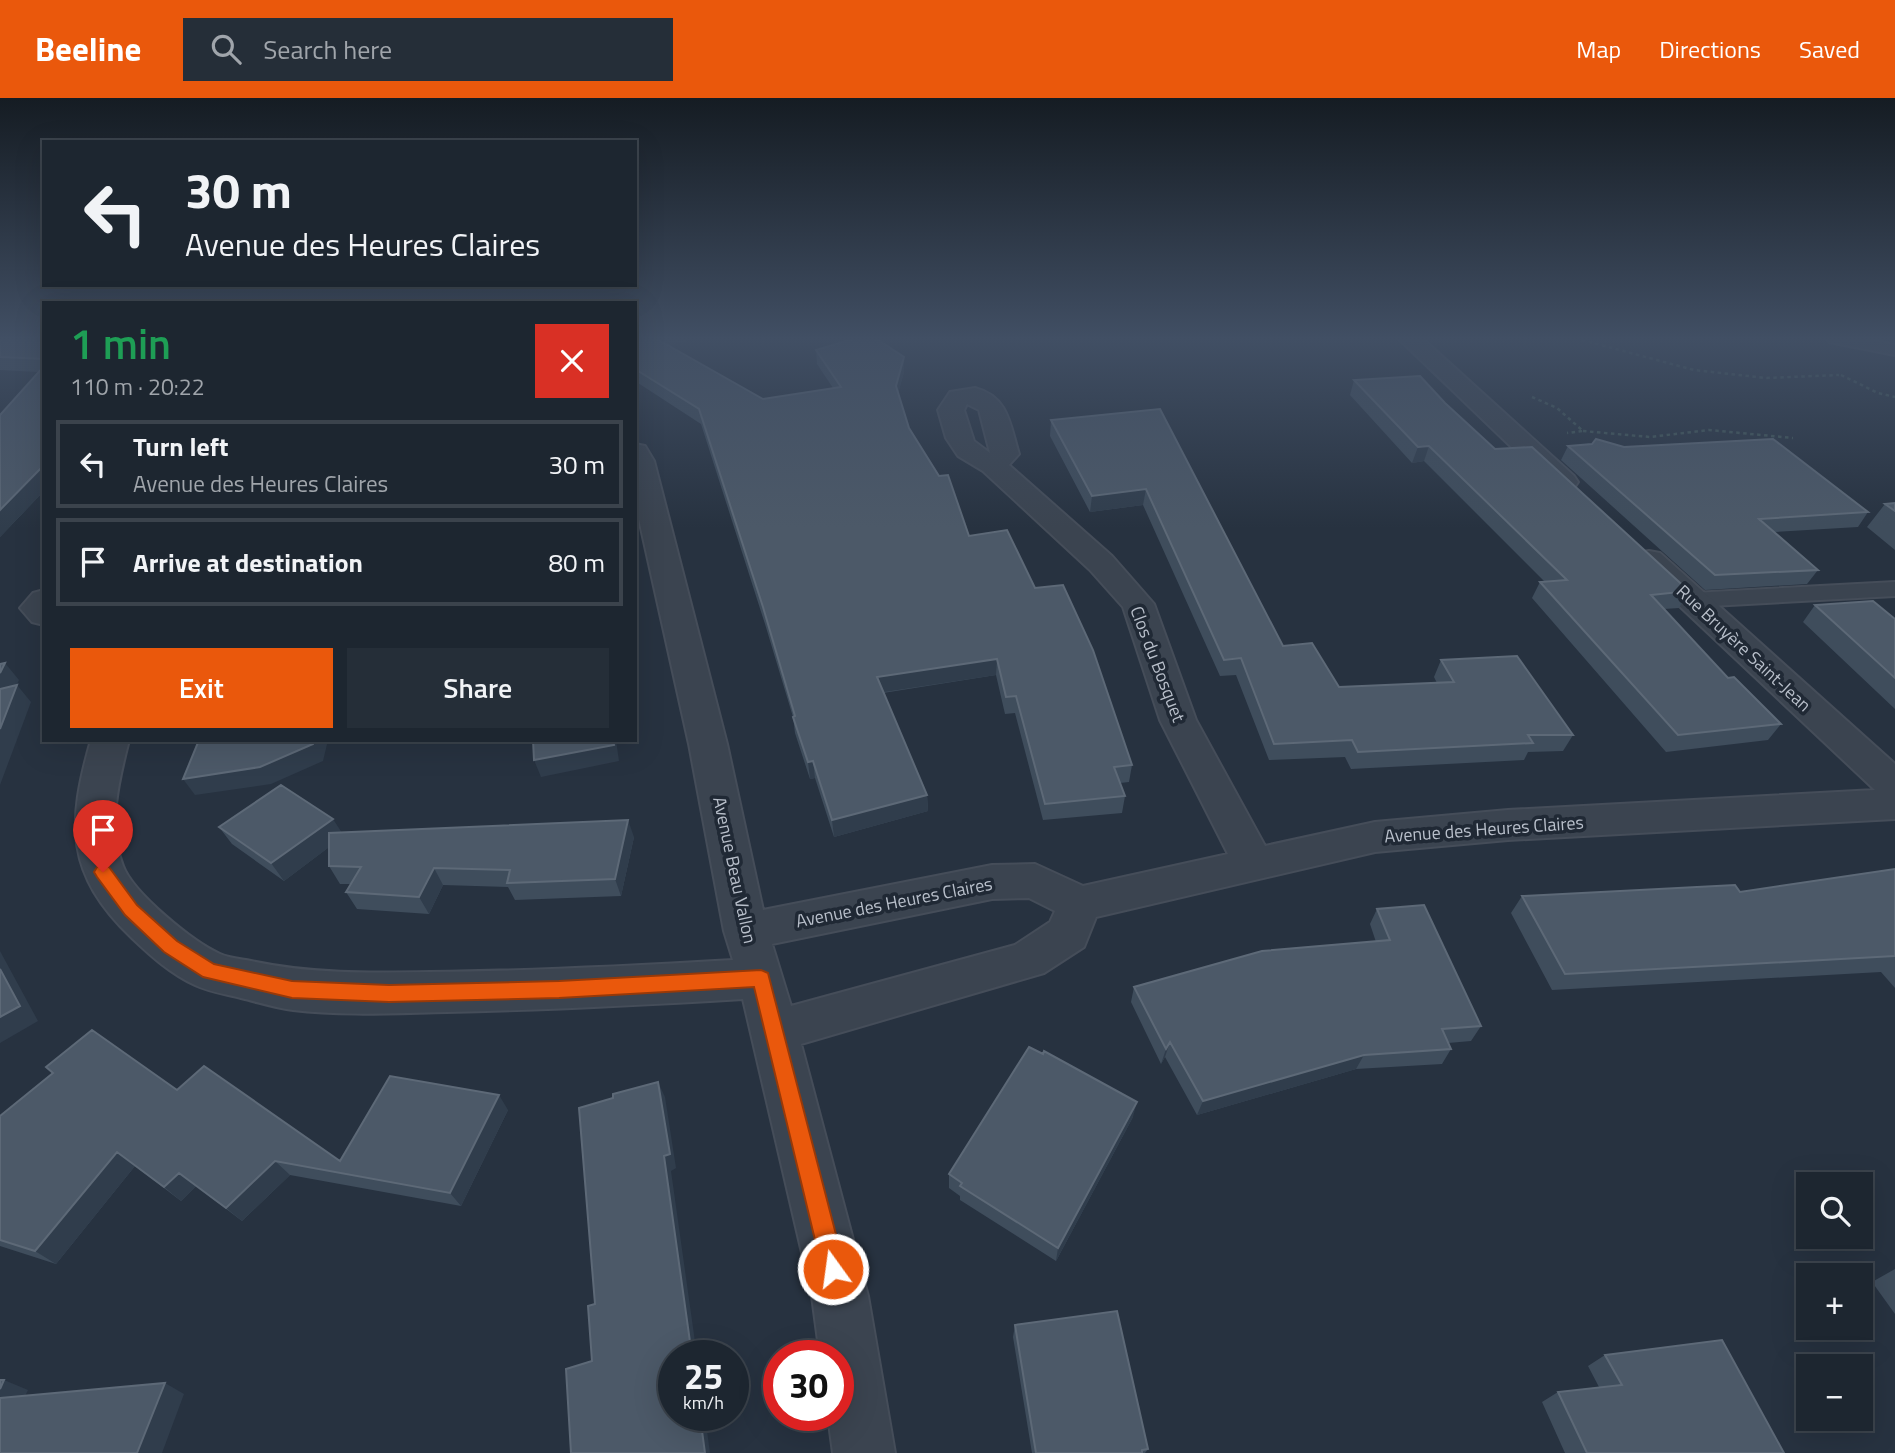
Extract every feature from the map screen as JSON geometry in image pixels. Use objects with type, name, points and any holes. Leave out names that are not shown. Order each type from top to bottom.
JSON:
[{"type":"street","points":[[1477,401],[1590,506]]},
{"type":"street","name":"Avenue Beau Vallon","points":[[637,456],[708,744],[746,931],[775,1031],[840,1296],[864,1453]]},
{"type":"street","name":"Clos du Bosquet","points":[[993,465],[1101,563],[1138,604],[1178,720],[1253,863]]},
{"type":"street","name":"Rue Bruyère Saint-Jean","points":[[1631,544],[1895,786]]},
{"type":"street","points":[[109,742],[101,773],[96,811],[96,835],[103,872],[131,910],[171,947],[210,971],[292,990],[389,993],[559,990],[761,978]]},
{"type":"street","name":"Avenue des Heures Claires","points":[[746,931],[992,882],[1035,881],[1079,904],[1376,836],[1521,824],[1895,804]]},
{"type":"street","points":[[775,1031],[1028,960],[1068,934],[1079,904]]},
{"type":"lane","points":[[1693,600],[1895,589]]},
{"type":"path","points":[[1583,431],[1650,437],[1709,430],[1793,438]]},
{"type":"building","points":[[12,401],[42,401],[42,467],[0,510],[0,415]]},
{"type":"building","points":[[687,401],[901,401],[909,428],[939,476],[948,475],[969,536],[1007,530],[1035,588],[1063,585],[1093,650],[1132,765],[1114,767],[1125,796],[1045,804],[1016,696],[1006,697],[997,659],[877,677],[927,795],[832,820],[813,761],[808,762],[793,717],[795,716],[763,607],[699,409]]},
{"type":"building","points":[[1374,401],[1443,401],[1495,449],[1532,447],[1689,591],[1651,595],[1728,678],[1734,677],[1781,724],[1678,735],[1540,582],[1567,580],[1429,446],[1418,447]]},
{"type":"building","points":[[1160,409],[1283,646],[1312,643],[1339,687],[1454,682],[1441,660],[1517,656],[1573,735],[1528,735],[1533,743],[1358,752],[1352,740],[1274,744],[1241,658],[1224,660],[1146,489],[1092,496],[1051,420]]},
{"type":"building","points":[[1596,439],[1624,447],[1773,439],[1868,512],[1759,519],[1818,570],[1715,575],[1568,446],[1592,444]]},
{"type":"building","points":[[1895,503],[1895,511],[1885,504]]},
{"type":"building","points":[[1873,601],[1895,619],[1895,678],[1815,605]]},
{"type":"building","points":[[17,685],[0,729],[0,689]]},
{"type":"building","points":[[198,742],[314,742],[260,767],[183,779]]},
{"type":"building","points":[[533,742],[613,742],[614,745],[534,760]]},
{"type":"building","points":[[281,785],[333,819],[271,863],[219,827]]},
{"type":"building","points":[[628,820],[615,879],[507,883],[510,870],[434,868],[419,897],[346,892],[361,867],[329,866],[329,833]]},
{"type":"building","points":[[1895,869],[1895,956],[1565,974],[1522,896],[1735,885],[1740,892]]},
{"type":"building","points":[[1424,905],[1481,1026],[1442,1029],[1451,1049],[1364,1055],[1203,1101],[1170,1042],[1166,1049],[1134,987],[1262,951],[1390,940],[1377,909]]},
{"type":"building","points":[[0,969],[20,1006],[0,1017]]},
{"type":"building","points":[[92,1030],[177,1090],[204,1066],[340,1161],[390,1076],[499,1095],[450,1193],[275,1161],[226,1208],[179,1173],[164,1187],[117,1152],[35,1251],[0,1240],[0,1116],[53,1073],[46,1067]]},
{"type":"building","points":[[1029,1047],[1043,1054],[1044,1051],[1137,1102],[1058,1248],[960,1186],[962,1183],[949,1174]]},
{"type":"building","points":[[658,1082],[670,1154],[664,1156],[690,1340],[658,1340],[658,1431],[702,1431],[705,1453],[571,1453],[566,1369],[592,1361],[588,1306],[595,1304],[579,1108],[613,1098],[613,1094]]},
{"type":"building","points":[[1117,1311],[1148,1449],[1142,1450],[1142,1453],[1036,1453],[1015,1325]]},
{"type":"building","points":[[1722,1340],[1784,1453],[1587,1453],[1558,1392],[1622,1385],[1605,1355]]},
{"type":"building","points":[[165,1383],[137,1453],[0,1453],[0,1398]]},
{"type":"route","points":[[103,872],[131,910],[171,947],[210,971],[292,990],[389,993],[559,990],[761,978],[833,1269]]}]
